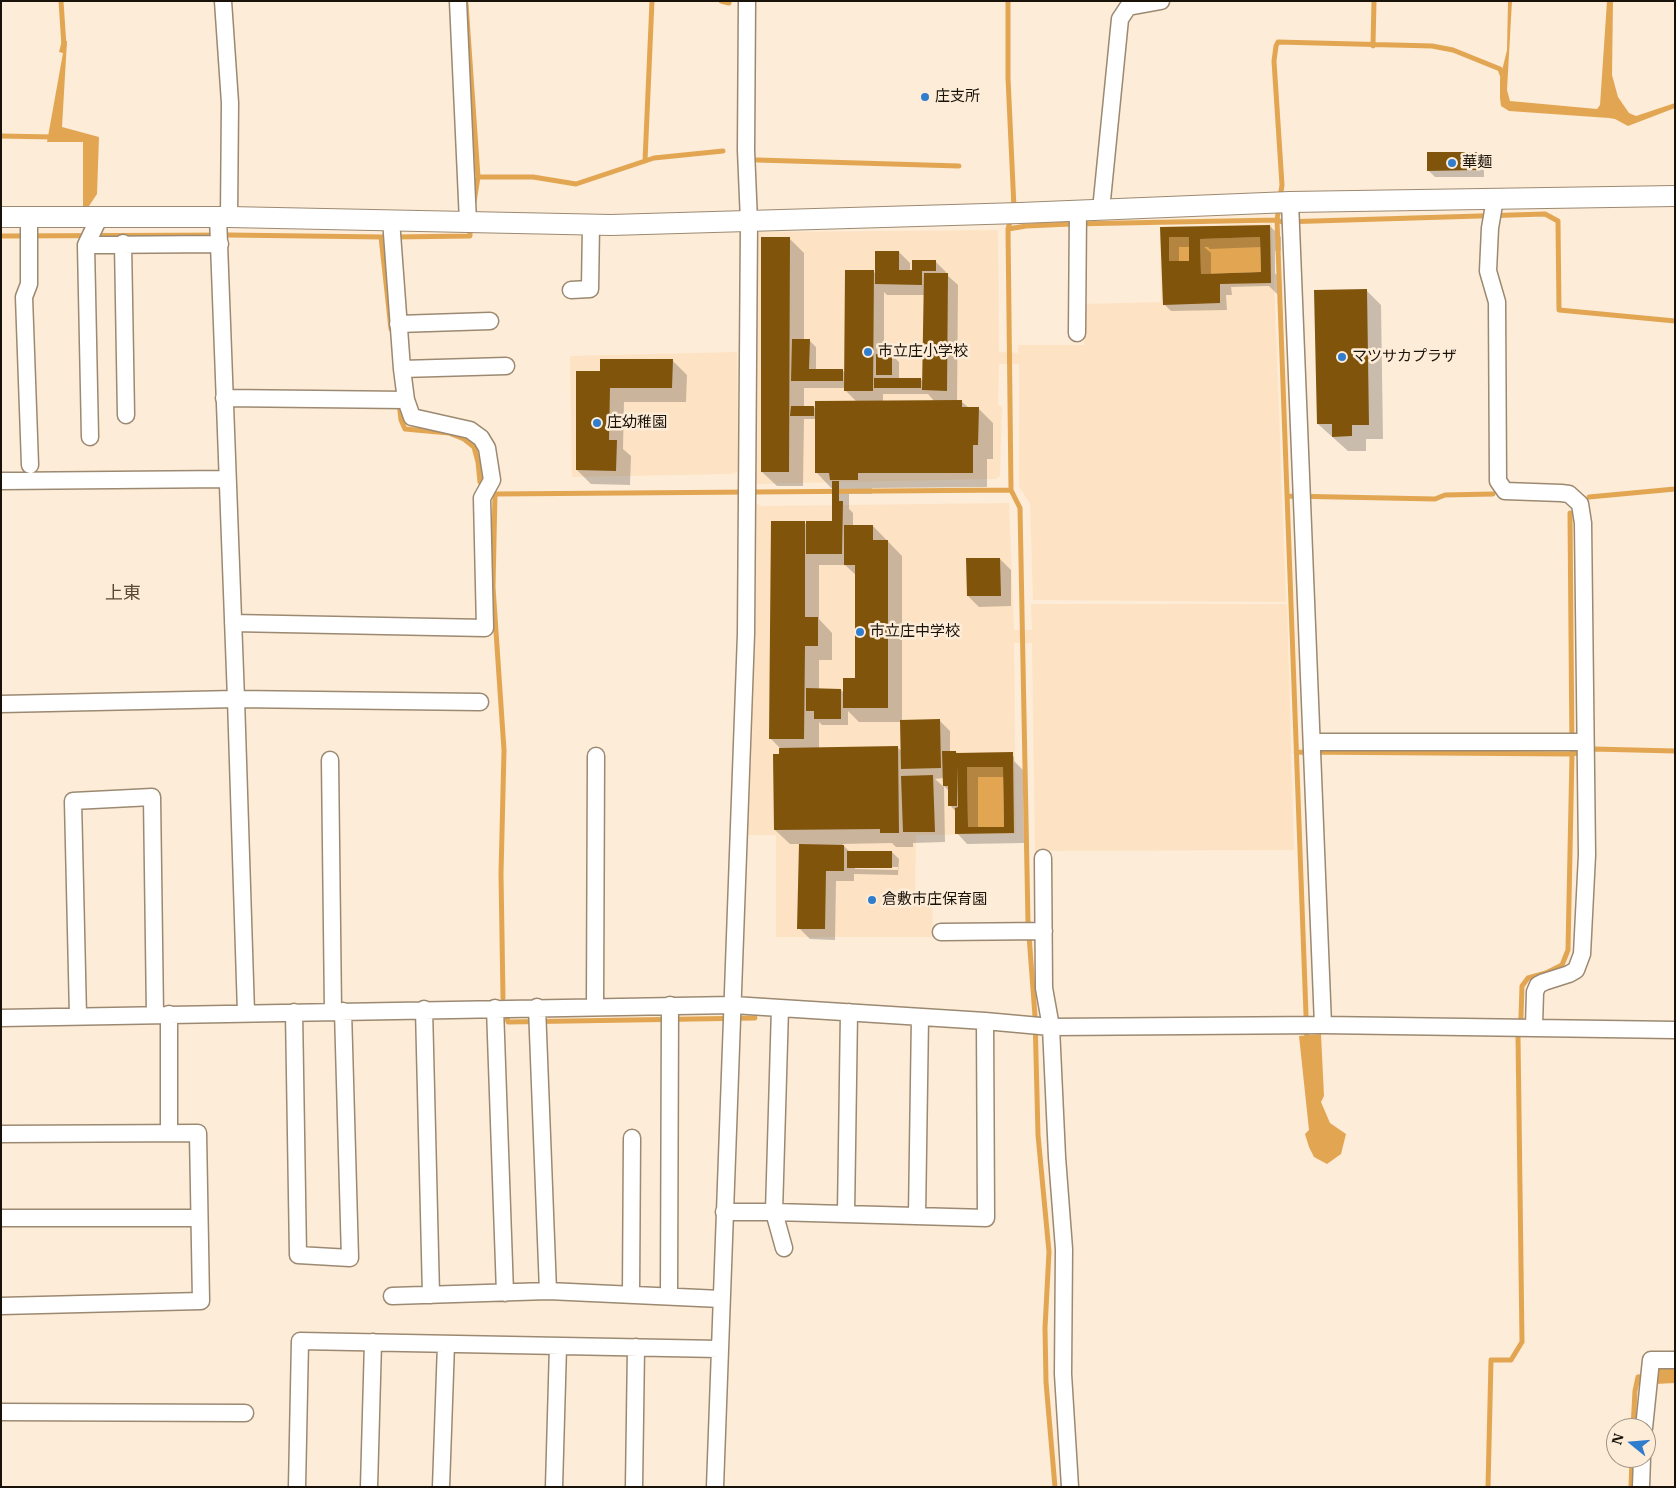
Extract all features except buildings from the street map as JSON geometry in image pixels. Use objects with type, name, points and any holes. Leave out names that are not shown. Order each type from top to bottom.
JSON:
[{"type":"street","points":[[223,1],[230,103],[221,229],[224,398],[246,1013]]},
{"type":"street","points":[[458,1],[468,222]]},
{"type":"street","points":[[714,1487],[746,634],[749,222],[746,150],[746,1]]},
{"type":"street","points":[[1101,210],[1120,19],[1128,7],[1161,1]]},
{"type":"street","points":[[1,217],[29,230],[92,233],[221,229],[392,232],[468,222],[591,225],[1012,214],[1078,220],[1101,210],[1493,210],[1675,196]]},
{"type":"street","points":[[1286,210],[1302,496],[1312,749],[1312,1025]]},
{"type":"street","points":[[1493,210],[1488,271],[1497,302],[1498,481],[1505,492],[1569,494],[1580,504],[1583,523],[1580,746],[1587,855],[1582,954],[1576,970],[1570,974],[1538,985],[1525,1026]]},
{"type":"street","points":[[1077,333],[1078,220]]},
{"type":"street","points":[[571,290],[590,289],[591,225]]},
{"type":"street","points":[[92,233],[123,244],[221,229]]},
{"type":"street","points":[[29,230],[29,284],[24,297],[30,465]]},
{"type":"street","points":[[233,622],[485,628],[482,498],[492,480],[487,448],[481,438],[470,430],[412,417],[400,400],[402,369],[392,232]]},
{"type":"street","points":[[90,437],[92,233]]},
{"type":"street","points":[[123,244],[126,415]]},
{"type":"street","points":[[398,324],[490,321]]},
{"type":"street","points":[[402,369],[506,366]]},
{"type":"street","points":[[224,398],[400,400]]},
{"type":"street","points":[[1,481],[227,478]]},
{"type":"street","points":[[1,704],[236,699],[480,702]]},
{"type":"street","points":[[1312,749],[1580,746]]},
{"type":"street","points":[[595,1006],[596,756]]},
{"type":"street","points":[[294,1012],[298,1255],[350,1258],[338,1011],[330,760]]},
{"type":"street","points":[[78,1016],[73,801],[152,798],[169,1134]]},
{"type":"street","points":[[1043,858],[1040,931],[1044,988],[1038,1025],[1057,1157],[1064,1249],[1063,1374],[1070,1487]]},
{"type":"street","points":[[941,932],[1040,931]]},
{"type":"street","points":[[1,1018],[495,1008],[537,1017],[595,1006],[670,1015],[733,1013],[780,1008],[1038,1025],[1525,1026],[1675,1030]]},
{"type":"street","points":[[495,1008],[505,1293]]},
{"type":"street","points":[[780,1008],[774,1212],[784,1248]]},
{"type":"street","points":[[424,1009],[431,1295]]},
{"type":"street","points":[[846,1214],[849,1012]]},
{"type":"street","points":[[669,1296],[670,1015]]},
{"type":"street","points":[[537,1017],[548,1291]]},
{"type":"street","points":[[917,1216],[920,1017]]},
{"type":"street","points":[[724,1212],[986,1218],[985,1021]]},
{"type":"street","points":[[1,1134],[198,1133],[201,1301],[1,1306]]},
{"type":"street","points":[[631,1294],[632,1138]]},
{"type":"street","points":[[1,1218],[199,1218]]},
{"type":"street","points":[[392,1296],[548,1291],[721,1299]]},
{"type":"street","points":[[297,1487],[300,1341],[719,1349]]},
{"type":"street","points":[[369,1487],[373,1342]]},
{"type":"street","points":[[442,1487],[446,1344]]},
{"type":"street","points":[[554,1487],[558,1346]]},
{"type":"street","points":[[634,1487],[636,1348]]},
{"type":"street","points":[[1645,1418],[1651,1360],[1675,1360]]},
{"type":"street","points":[[1,1412],[245,1413]]},
{"type":"street","points":[[1641,1487],[1642,1468]]},
{"type":"shaded area","points":[[1508,1],[1512,1],[1507,90],[1510,101],[1597,109],[1600,105],[1607,1],[1613,1],[1612,75],[1618,97],[1629,113],[1636,116],[1675,103],[1675,108],[1628,126],[1609,118],[1509,111],[1501,106],[1500,79],[1507,50]]},
{"type":"shaded area","points":[[62,40],[67,41],[62,127],[99,137],[97,194],[89,206],[83,206],[83,142],[47,142],[63,53],[59,52]]},
{"type":"shaded area","points":[[1272,223],[1286,602],[1033,600],[1030,504],[1019,486],[1019,364],[999,364],[998,405],[1002,407],[1000,476],[996,479],[755,484],[756,232],[998,230],[999,352],[1018,353],[1018,345],[1084,345],[1084,304],[1161,302],[1160,227]]},
{"type":"shaded area","points":[[1169,237],[1189,237],[1189,261],[1169,261]]},
{"type":"shaded area","points":[[1260,237],[1261,272],[1201,274],[1200,239]]},
{"type":"shaded area","points":[[737,352],[739,469],[737,472],[731,474],[572,477],[570,356]]},
{"type":"shaded area","points":[[752,501],[761,506],[1009,503],[1014,630],[1032,630],[1031,604],[1287,604],[1294,850],[1035,851],[1032,643],[1014,643],[1016,834],[916,835],[915,901],[933,902],[932,937],[776,937],[776,835],[744,835]]},
{"type":"shaded area","points":[[967,767],[1003,767],[1004,827],[968,827]]},
{"type":"shaded area","points":[[1321,1034],[1324,1096],[1321,1102],[1330,1123],[1346,1134],[1341,1154],[1327,1164],[1314,1157],[1305,1134],[1309,1130],[1299,1036]]},
{"type":"shaded area","points":[[1675,1368],[1675,1383],[1655,1384],[1657,1369]]},
{"type":"waterway","points":[[61,1],[64,46]]},
{"type":"waterway","points":[[645,161],[652,1]]},
{"type":"waterway","points":[[721,1],[729,3],[729,1]]},
{"type":"waterway","points":[[1008,1],[1008,78],[1014,208]]},
{"type":"waterway","points":[[1373,46],[1374,1]]},
{"type":"waterway","points":[[466,4],[478,177]]},
{"type":"waterway","points":[[1280,198],[1282,185],[1274,61],[1278,42],[1432,46],[1453,50],[1500,69],[1503,77]]},
{"type":"waterway","points":[[1,136],[53,137]]},
{"type":"waterway","points":[[474,202],[478,177],[533,177],[576,184],[654,158],[723,151]]},
{"type":"waterway","points":[[757,160],[959,166]]},
{"type":"waterway","points":[[1279,206],[1277,220],[1307,1042]]},
{"type":"waterway","points":[[1008,229],[1026,226],[1071,224],[1277,220],[1282,222],[1545,214],[1558,221],[1559,310],[1675,321]]},
{"type":"waterway","points":[[1011,218],[1008,229],[1011,490],[1020,508],[1028,922],[1035,1016],[1038,1135],[1049,1252],[1045,1328],[1046,1382],[1055,1487]]},
{"type":"waterway","points":[[394,237],[470,236],[470,233]]},
{"type":"waterway","points":[[1,236],[228,235],[383,237]]},
{"type":"waterway","points":[[381,237],[391,329]]},
{"type":"waterway","points":[[399,402],[401,420],[405,429],[449,433],[464,439],[474,447],[480,482],[495,494],[1011,490]]},
{"type":"waterway","points":[[1589,497],[1675,489]]},
{"type":"waterway","points":[[495,494],[493,587],[504,750],[501,874],[503,998]]},
{"type":"waterway","points":[[1288,496],[1435,499],[1445,495],[1493,494]]},
{"type":"waterway","points":[[1488,1487],[1491,1360],[1511,1360],[1522,1342],[1518,1036],[1522,986],[1528,978],[1546,973],[1562,965],[1568,950],[1572,754],[1570,513]]},
{"type":"waterway","points":[[1296,752],[1572,754],[1593,749],[1675,751]]},
{"type":"waterway","points":[[507,1018],[508,1022],[755,1018]]},
{"type":"waterway","points":[[1634,1418],[1638,1377],[1646,1376]]},
{"type":"waterway","points":[[1631,1487],[1632,1468]]},
{"type":"place","name":"庄支所","points":[[925,97]]},
{"type":"place","name":"華麺","points":[[1452,163]]},
{"type":"place","name":"市立庄小学校","points":[[868,352]]},
{"type":"place","name":"マツサカプラザ","points":[[1342,357]]},
{"type":"place","name":"庄幼稚園","points":[[597,423]]},
{"type":"place","name":"市立庄中学校","points":[[860,632]]},
{"type":"place","name":"倉敷市庄保育園","points":[[872,900]]},
{"type":"district","name":"上東","points":[[123,594]]}]
